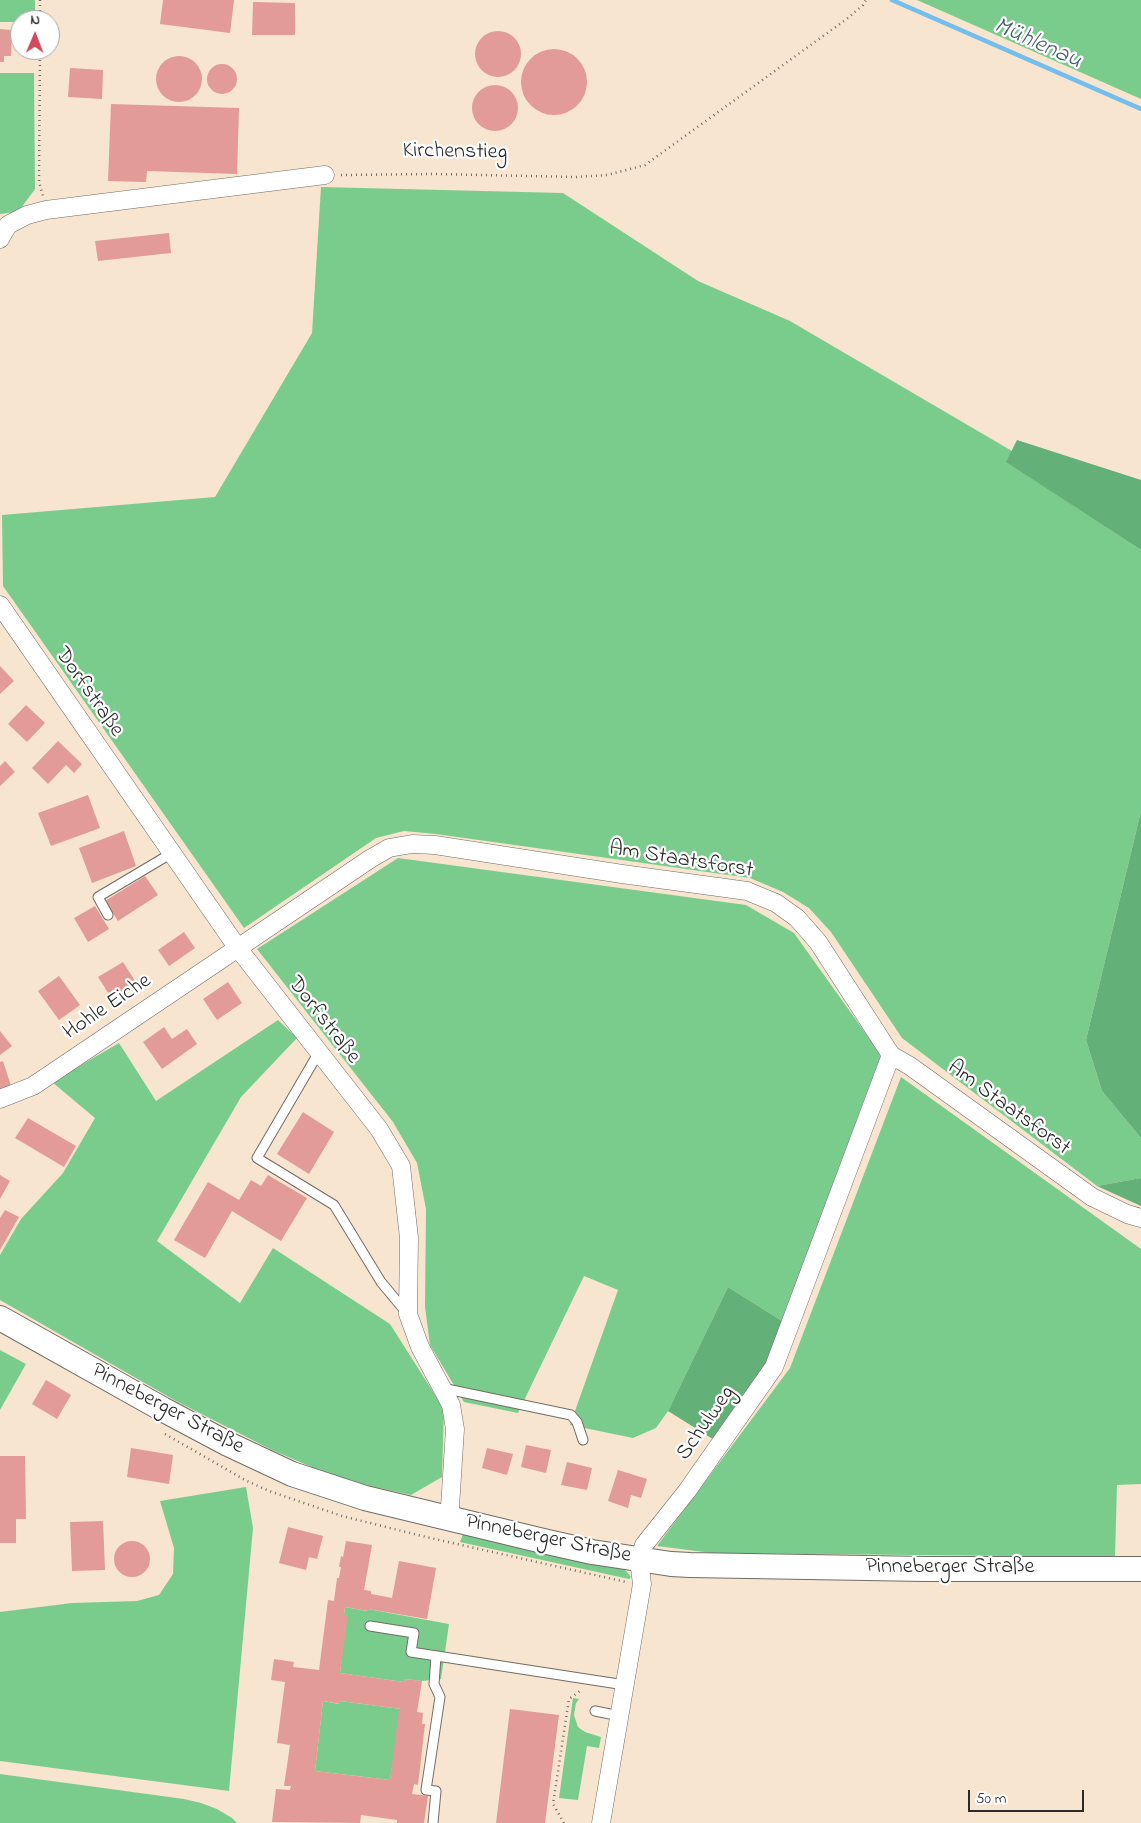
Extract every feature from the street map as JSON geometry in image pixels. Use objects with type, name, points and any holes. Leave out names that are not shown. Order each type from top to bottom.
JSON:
[{"type":"main road","name":"Pinneberger Straße","points":[[0,1318],[164,1410],[228,1444],[292,1474],[365,1498],[447,1520],[592,1552],[640,1560],[690,1565],[925,1569],[1141,1569]]},
{"type":"street","points":[[0,239],[8,225],[27,215],[46,210],[325,175]]},
{"type":"street","name":"Dorfstraße","points":[[0,605],[237,947],[379,1130],[401,1166],[409,1238],[408,1314],[420,1347],[451,1405],[455,1429],[447,1520]]},
{"type":"street","name":"Am Staatsforst","points":[[237,947],[370,859],[389,848],[412,844],[435,845],[747,891],[776,903],[797,918],[818,942],[890,1056],[910,1066],[1092,1196],[1127,1214],[1141,1218]]},
{"type":"street","name":"Hohle Eiche","points":[[0,1099],[33,1086],[237,947]]},
{"type":"street","name":"Schulweg","points":[[601,1823],[642,1584],[640,1560],[644,1545],[687,1491],[774,1367],[890,1056]]},
{"type":"lane","points":[[108,915],[98,897],[172,853]]},
{"type":"lane","points":[[319,1052],[257,1158],[334,1205],[380,1282],[408,1314]]},
{"type":"lane","points":[[442,1388],[571,1415],[577,1422],[583,1440]]},
{"type":"lane","points":[[370,1626],[414,1633],[411,1652],[625,1685]]},
{"type":"lane","points":[[432,1823],[436,1791],[426,1790],[440,1697],[434,1684],[436,1656]]},
{"type":"lane","points":[[595,1711],[620,1716]]},
{"type":"path","name":"Kirchenstieg","points":[[325,175],[436,174],[575,177],[607,175],[645,165],[840,23],[863,5],[866,0]]},
{"type":"path","points":[[40,60],[39,182],[46,210]]},
{"type":"green space","points":[[0,0],[35,0],[35,10],[10,10],[10,22],[0,22]]},
{"type":"green space","points":[[917,0],[1141,0],[1141,99]]},
{"type":"green space","points":[[0,73],[34,73],[35,189],[18,212],[0,214]]},
{"type":"green space","points":[[321,187],[563,193],[698,281],[790,321],[1012,451],[1007,462],[1141,550],[1141,811],[1086,1040],[1102,1091],[1141,1138],[1141,1178],[1097,1186],[902,1038],[831,932],[809,908],[783,892],[750,878],[404,831],[376,838],[244,928],[3,586],[2,515],[215,497],[312,333]]},
{"type":"green space","points":[[1017,440],[1141,480],[1141,550],[1006,462]]},
{"type":"green space","points":[[1141,811],[1141,1138],[1102,1091],[1086,1040]]},
{"type":"green space","points":[[398,858],[746,905],[794,933],[881,1055],[782,1321],[728,1287],[668,1411],[656,1428],[633,1438],[570,1425],[618,1290],[584,1276],[518,1413],[464,1402],[430,1345],[425,1307],[426,1209],[417,1163],[393,1122],[257,949]]},
{"type":"green space","points":[[278,1020],[297,1038],[241,1097],[157,1241],[240,1303],[273,1248],[390,1324],[444,1409],[442,1477],[411,1495],[342,1480],[272,1450],[176,1401],[0,1300],[0,1255],[21,1219],[63,1173],[95,1118],[52,1082],[119,1043],[156,1101]]},
{"type":"green space","points":[[901,1077],[1141,1249],[1141,1484],[1117,1485],[1115,1557],[712,1553],[657,1546],[790,1368]]},
{"type":"green space","points":[[1141,1178],[1141,1206],[1097,1186]]},
{"type":"green space","points":[[728,1287],[782,1321],[768,1363],[716,1441],[668,1411]]},
{"type":"green space","points":[[0,1350],[26,1364],[0,1410]]},
{"type":"green space","points":[[246,1487],[253,1528],[229,1791],[0,1761],[0,1612],[72,1603],[137,1601],[159,1595],[173,1574],[174,1548],[160,1501]]},
{"type":"green space","points":[[463,1534],[622,1566],[631,1577],[629,1579],[460,1542]]},
{"type":"green space","points":[[345,1607],[367,1611],[368,1609],[449,1624],[441,1679],[422,1681],[405,1679],[404,1682],[340,1673],[347,1615],[344,1615]]},
{"type":"green space","points":[[573,1698],[579,1699],[576,1703],[574,1715],[578,1727],[585,1732],[601,1737],[599,1748],[587,1746],[578,1800],[559,1798]]},
{"type":"green space","points":[[323,1701],[339,1704],[340,1701],[401,1709],[390,1780],[315,1771]]},
{"type":"green space","points":[[0,1774],[184,1799],[217,1809],[237,1823],[0,1823]]},
{"type":"building","points":[[163,0],[234,0],[230,33],[160,24]]},
{"type":"building","points":[[253,2],[295,3],[295,35],[252,35]]},
{"type":"building","points":[[0,29],[10,30],[10,56],[4,56],[4,62],[0,62]]},
{"type":"building","points":[[498,31],[511,35],[517,41],[521,54],[517,67],[511,73],[498,77],[485,73],[479,67],[475,54],[479,41],[485,35]]},
{"type":"building","points":[[554,49],[566,52],[577,59],[584,70],[587,82],[584,94],[577,105],[566,112],[554,115],[542,112],[531,105],[524,94],[521,82],[524,70],[531,59],[542,52]]},
{"type":"building","points":[[179,56],[192,60],[198,66],[202,79],[198,92],[192,98],[179,102],[166,98],[160,92],[156,79],[160,66],[166,60]]},
{"type":"building","points":[[222,64],[233,68],[237,79],[233,90],[222,94],[211,90],[207,79],[211,68]]},
{"type":"building","points":[[70,68],[103,70],[102,99],[68,97]]},
{"type":"building","points":[[495,85],[508,89],[514,95],[518,108],[514,121],[508,127],[495,131],[482,127],[476,121],[472,108],[476,95],[482,89]]},
{"type":"building","points":[[111,104],[239,108],[237,174],[147,171],[146,182],[108,181]]},
{"type":"building","points":[[169,233],[171,253],[98,261],[95,241]]},
{"type":"building","points":[[0,666],[14,681],[0,694]]},
{"type":"building","points":[[26,705],[45,723],[27,742],[8,724]]},
{"type":"building","points":[[58,741],[82,764],[74,773],[66,765],[48,784],[32,768]]},
{"type":"building","points":[[5,761],[15,772],[0,786],[0,766]]},
{"type":"building","points":[[88,795],[100,828],[51,846],[38,813]]},
{"type":"building","points":[[124,831],[136,866],[92,883],[79,848]]},
{"type":"building","points":[[145,876],[158,895],[118,921],[105,901]]},
{"type":"building","points":[[95,906],[109,929],[88,942],[74,918]]},
{"type":"building","points":[[184,932],[195,948],[169,966],[158,950]]},
{"type":"building","points":[[123,962],[137,984],[112,999],[98,977]]},
{"type":"building","points":[[59,976],[80,1005],[59,1020],[38,991]]},
{"type":"building","points":[[228,982],[242,1003],[217,1020],[203,999]]},
{"type":"building","points":[[164,1027],[172,1039],[187,1029],[197,1044],[162,1069],[143,1042]]},
{"type":"building","points":[[0,1031],[12,1046],[0,1055]]},
{"type":"building","points":[[3,1061],[11,1086],[0,1090],[0,1062]]},
{"type":"building","points":[[303,1112],[334,1132],[309,1174],[277,1154]]},
{"type":"building","points":[[28,1118],[76,1146],[64,1167],[15,1138]]},
{"type":"building","points":[[0,1175],[10,1181],[0,1199]]},
{"type":"building","points":[[268,1175],[307,1198],[281,1241],[232,1211],[205,1258],[174,1240],[208,1182],[239,1200],[251,1180],[261,1186]]},
{"type":"building","points":[[5,1210],[19,1217],[0,1250],[0,1218]]},
{"type":"building","points":[[46,1380],[71,1395],[57,1419],[32,1404]]},
{"type":"building","points":[[526,1445],[551,1450],[546,1473],[521,1467]]},
{"type":"building","points":[[131,1448],[173,1455],[169,1484],[127,1477]]},
{"type":"building","points":[[487,1448],[513,1454],[507,1475],[482,1468]]},
{"type":"building","points":[[0,1456],[25,1456],[26,1519],[16,1519],[16,1543],[0,1543]]},
{"type":"building","points":[[567,1462],[592,1468],[587,1490],[561,1485]]},
{"type":"building","points":[[618,1470],[647,1479],[641,1498],[631,1495],[628,1508],[608,1501]]},
{"type":"building","points":[[103,1521],[105,1570],[72,1571],[70,1522]]},
{"type":"building","points":[[288,1527],[323,1536],[317,1559],[309,1557],[306,1570],[279,1563]]},
{"type":"building","points":[[132,1541],[139,1542],[145,1546],[149,1552],[149,1566],[145,1572],[139,1576],[132,1577],[125,1576],[119,1572],[115,1566],[114,1559],[115,1552],[119,1546],[125,1542]]},
{"type":"building","points":[[346,1541],[372,1545],[364,1590],[371,1591],[371,1594],[392,1598],[399,1561],[436,1568],[427,1619],[345,1607],[344,1615],[348,1615],[340,1673],[404,1682],[405,1679],[422,1681],[417,1712],[423,1713],[422,1724],[425,1724],[418,1785],[414,1784],[412,1794],[428,1796],[424,1823],[397,1823],[397,1820],[361,1815],[360,1823],[272,1822],[276,1789],[290,1790],[291,1786],[284,1786],[290,1745],[277,1743],[285,1682],[271,1680],[274,1659],[294,1662],[293,1667],[319,1670],[328,1600],[334,1601],[337,1578],[339,1578],[341,1567],[339,1567],[341,1556],[343,1557]],"holes":[[[323,1701],[340,1704],[340,1701],[401,1709],[399,1710],[390,1780],[315,1771]]]},
{"type":"building","points":[[510,1709],[559,1715],[545,1823],[496,1823]]},
{"type":"waterway","name":"Mühlenau","points":[[892,0],[1141,109]]}]
